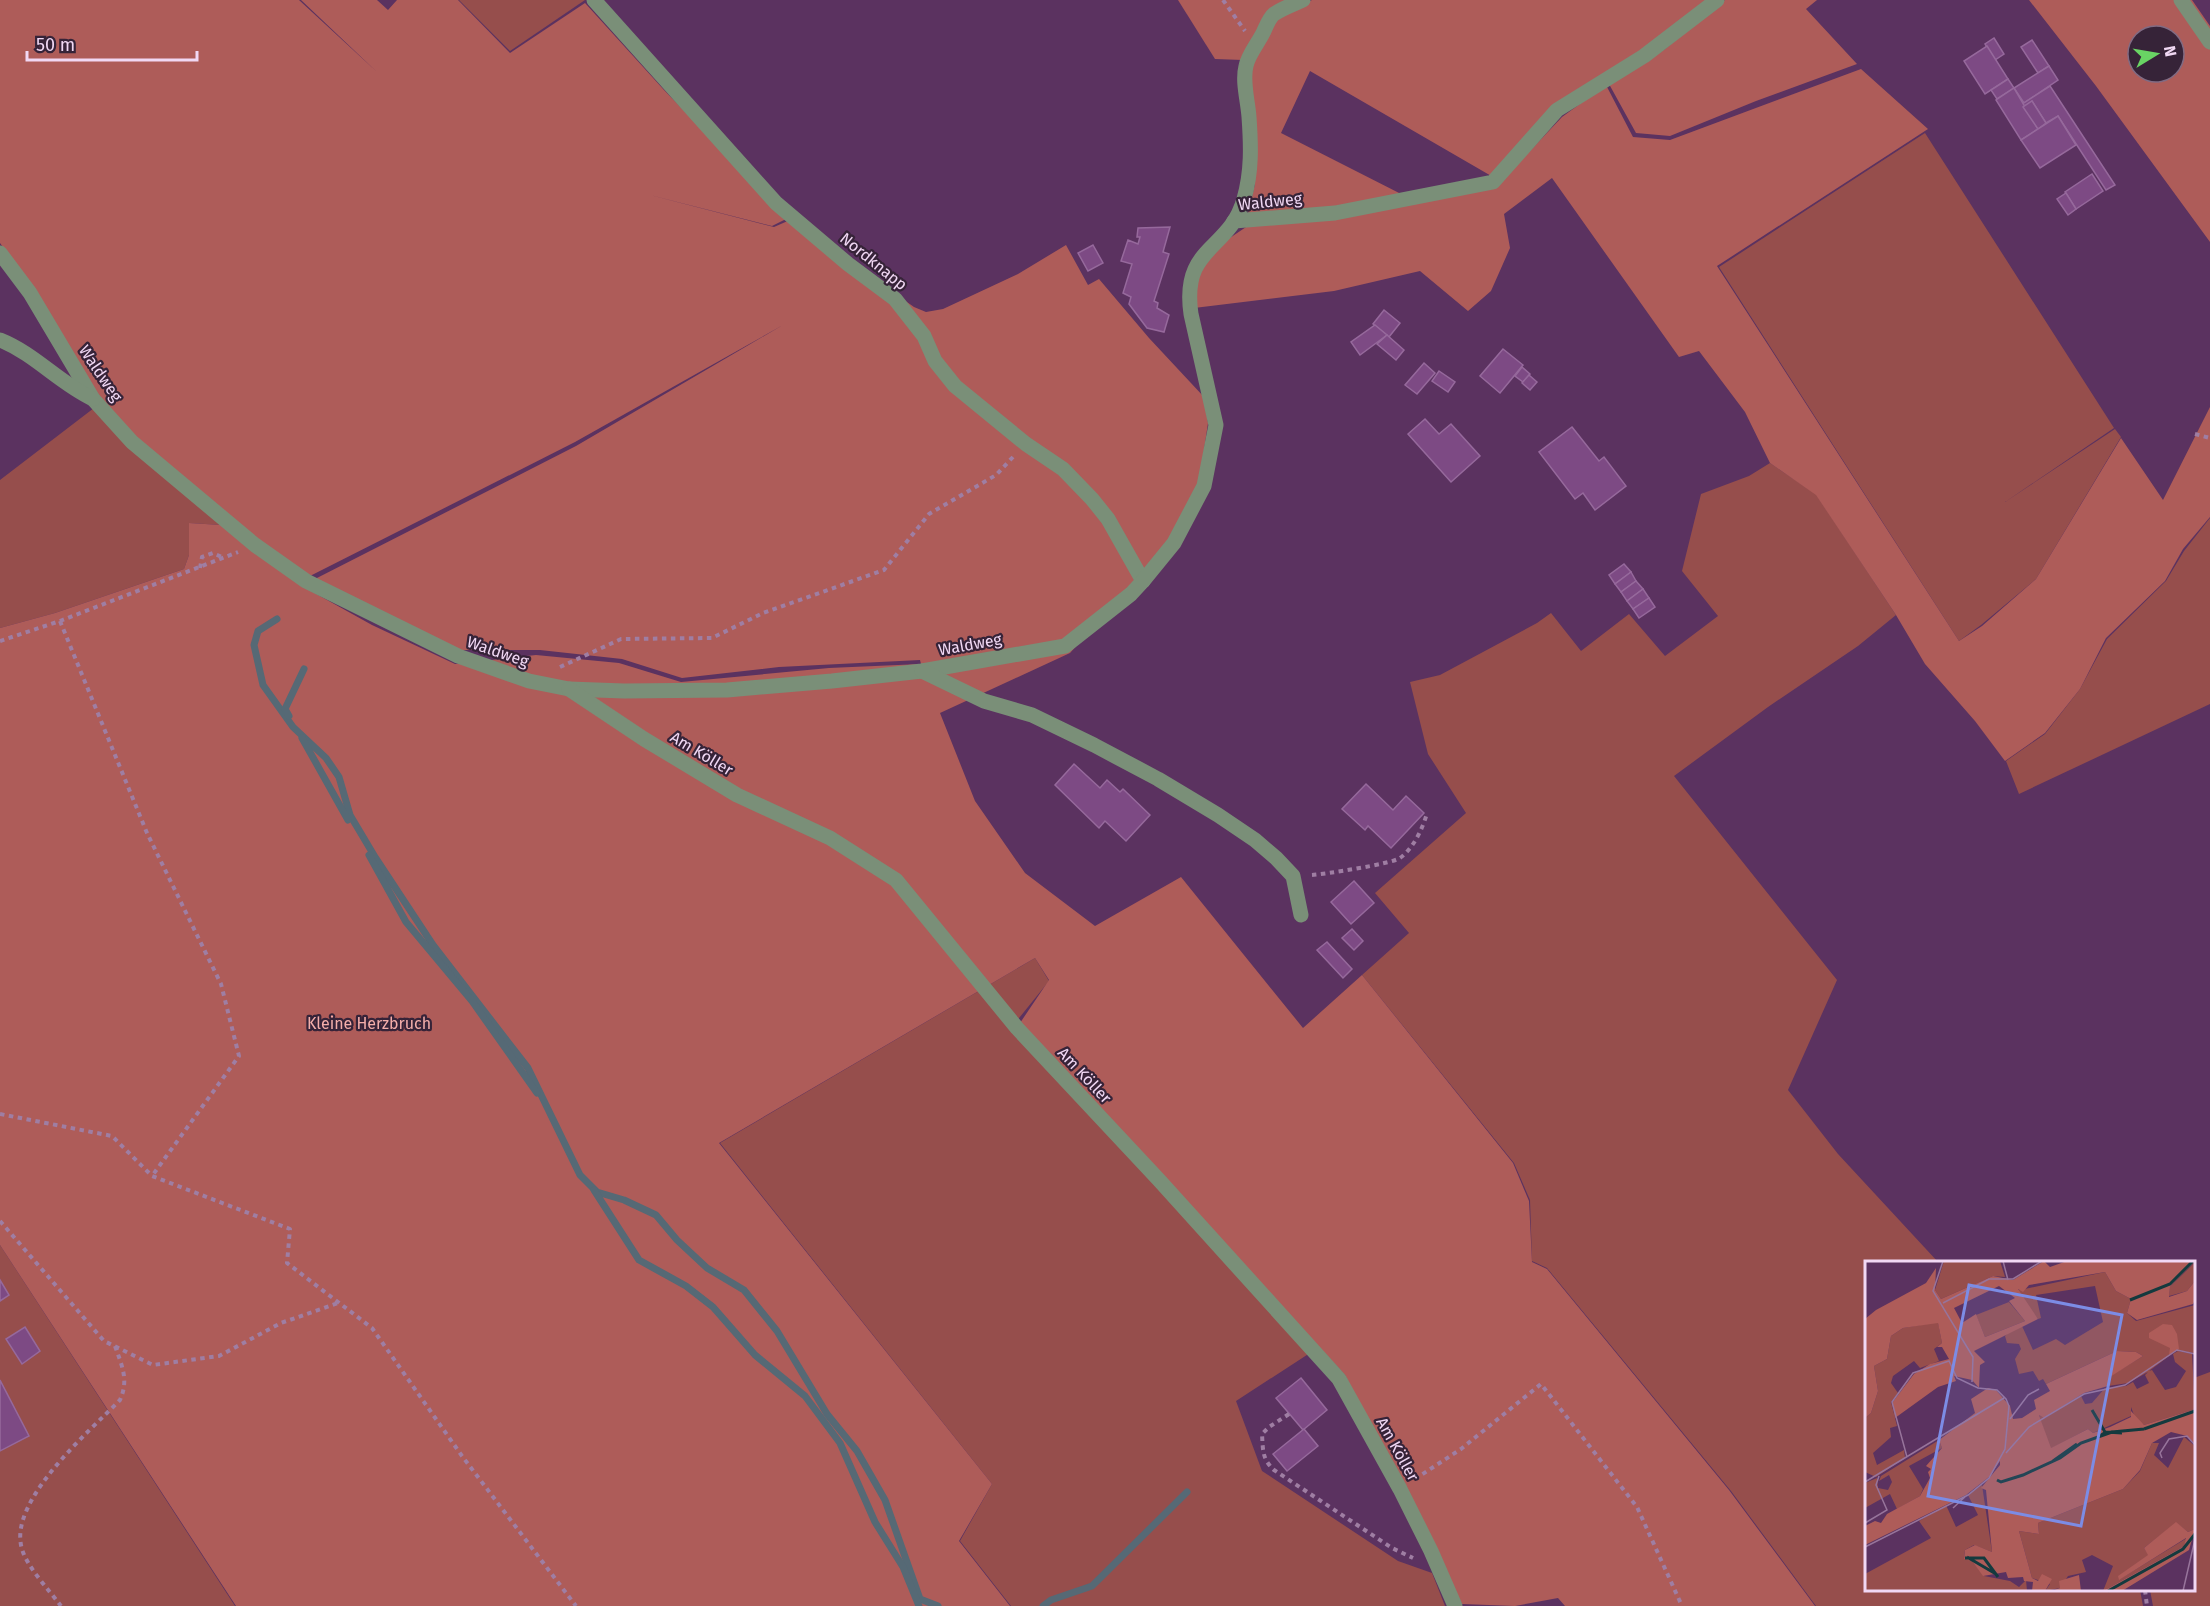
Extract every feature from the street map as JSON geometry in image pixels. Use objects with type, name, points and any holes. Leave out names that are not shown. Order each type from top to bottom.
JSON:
[{"type":"street","name":"Nordknapp","points":[[594,0],[777,203],[848,264],[895,299],[924,336],[936,361],[955,386],[1026,444],[1063,469],[1108,519],[1143,581]]},
{"type":"street","points":[[1233,221],[1242,205],[1250,174],[1246,66],[1272,15],[1304,0]]},
{"type":"street","name":"Waldweg","points":[[0,253],[30,293],[93,399],[132,442],[255,545],[306,581],[458,657],[529,681],[569,689],[624,691],[727,690],[922,671],[1065,646],[1131,594],[1174,543],[1204,486],[1216,425],[1189,296],[1191,277],[1205,251],[1224,235],[1233,221],[1335,213],[1493,182],[1557,110],[1651,50],[1717,0]]},
{"type":"street","points":[[2181,0],[2210,42]]},
{"type":"street","points":[[0,340],[18,348],[74,390],[93,399]]},
{"type":"street","points":[[922,671],[984,701],[1032,715],[1158,779],[1218,814],[1255,840],[1293,876],[1301,915]]},
{"type":"street","name":"Am Köller","points":[[569,689],[644,739],[728,789],[830,838],[896,880],[1017,1028],[1159,1180],[1339,1379],[1400,1489],[1455,1606]]},
{"type":"path","points":[[1223,0],[1240,26],[1258,43]]},
{"type":"path","points":[[2195,434],[2210,438]]},
{"type":"path","points":[[529,681],[621,639],[712,638],[763,613],[884,570],[929,514],[996,475],[1026,444]]},
{"type":"path","points":[[0,641],[60,621],[255,545]]},
{"type":"path","points":[[200,568],[202,557],[213,553],[225,558]]},
{"type":"path","points":[[60,621],[147,833],[221,984],[239,1056],[152,1176]]},
{"type":"path","points":[[1293,876],[1382,864],[1400,858],[1422,832],[1427,813]]},
{"type":"path","points":[[0,1114],[112,1136],[152,1176],[290,1229],[287,1263],[372,1328],[462,1456],[576,1606]]},
{"type":"path","points":[[0,1221],[104,1341],[153,1365],[219,1356],[281,1323],[339,1302]]},
{"type":"path","points":[[61,1606],[29,1563],[21,1548],[22,1522],[40,1486],[120,1400],[125,1390],[126,1375],[116,1346]]},
{"type":"path","points":[[1400,1489],[1461,1449],[1541,1384],[1637,1507],[1682,1606]]},
{"type":"path","points":[[1289,1414],[1262,1434],[1265,1462],[1392,1548],[1436,1565]]},
{"type":"path","points":[[2145,1591],[2147,1606]]},
{"type":"shaded area","points":[[459,0],[585,0],[510,51]]},
{"type":"shaded area","points":[[1925,133],[2114,428],[2005,502],[2115,429],[2121,437],[2036,579],[1959,641],[1719,267]]},
{"type":"shaded area","points":[[94,408],[221,525],[189,523],[189,555],[184,569],[55,613],[0,628],[0,480]]},
{"type":"shaded area","points":[[1770,463],[1816,494],[1896,615],[1858,646],[1768,707],[1674,776],[1837,980],[1788,1090],[1838,1154],[1937,1261],[1865,1261],[1865,1591],[2140,1591],[2143,1606],[1816,1606],[1731,1491],[1547,1268],[1532,1261],[1530,1200],[1514,1163],[1362,975],[1409,933],[1375,893],[1466,813],[1428,754],[1410,682],[1440,675],[1537,623],[1551,613],[1581,651],[1629,614],[1665,656],[1718,616],[1682,571],[1701,494],[1749,476]]},
{"type":"shaded area","points":[[2210,518],[2210,704],[2019,794],[2006,761],[2045,734],[2080,689],[2107,639],[2166,581],[2184,551]]},
{"type":"shaded area","points":[[1035,958],[1049,981],[1011,1028],[1313,1351],[1236,1401],[1262,1471],[1398,1561],[1432,1573],[1445,1606],[1011,1606],[960,1541],[992,1484],[720,1143]]},
{"type":"shaded area","points":[[0,1245],[235,1606],[0,1606]]},
{"type":"shaded area","points":[[2210,1372],[2210,1606],[2153,1606],[2150,1591],[2195,1591],[2195,1378]]},
{"type":"green space","name":"Kleine Herzbruch","points":[[0,0],[299,0],[377,72],[301,0],[377,0],[388,10],[397,0],[458,0],[510,53],[585,3],[664,90],[788,218],[772,226],[646,194],[774,227],[790,220],[914,307],[926,312],[943,309],[1018,274],[1066,245],[1088,285],[1099,279],[1149,338],[1204,397],[1208,423],[1199,484],[1169,542],[1070,653],[940,713],[975,801],[1025,873],[1095,926],[1181,877],[1303,1028],[1362,975],[1513,1163],[1529,1201],[1532,1262],[1547,1269],[1729,1490],[1815,1606],[1565,1606],[1558,1598],[1515,1606],[1462,1604],[1345,1375],[1020,1023],[1049,980],[1035,958],[719,1143],[992,1484],[959,1541],[1010,1606],[236,1606],[0,1245],[0,628],[55,613],[184,569],[189,555],[189,523],[221,525],[302,586],[372,625],[455,664],[536,655],[619,663],[681,682],[829,668],[921,664],[920,660],[779,667],[682,678],[622,659],[540,650],[461,650],[315,579],[576,446],[783,325],[575,442],[310,576],[229,519],[134,440],[90,384],[35,291],[0,243]]},
{"type":"green space","points":[[1178,0],[1294,0],[1243,60],[1215,59]]},
{"type":"green space","points":[[1312,0],[1710,0],[1659,39],[1597,78],[1493,177],[1310,71],[1281,133],[1407,197],[1334,210],[1248,214],[1255,184],[1252,67],[1275,18]]},
{"type":"green space","points":[[1725,0],[1817,0],[1806,9],[1857,64],[1670,136],[1636,133],[1609,84],[1665,49]]},
{"type":"green space","points":[[2029,0],[2192,0],[2210,26],[2210,242],[2096,86]]},
{"type":"green space","points":[[1861,69],[1928,129],[1717,266],[1959,641],[1982,626],[2036,579],[2121,438],[2163,500],[2210,407],[2210,517],[2183,549],[2165,581],[2106,638],[2080,689],[2045,733],[2005,761],[1975,721],[1925,664],[1896,615],[1816,495],[1770,463],[1745,412],[1699,351],[1679,357],[1552,178],[1504,214],[1510,248],[1491,291],[1468,311],[1420,271],[1334,291],[1194,308],[1199,275],[1208,256],[1225,241],[1252,223],[1497,186],[1562,117],[1606,85],[1633,137],[1670,140]]},
{"type":"building","points":[[1994,38],[2004,54],[1995,60],[1985,44]]},
{"type":"building","points":[[2032,40],[2049,66],[2038,73],[2021,47]]},
{"type":"building","points":[[1987,46],[2008,79],[1985,94],[1964,61]]},
{"type":"building","points":[[2049,66],[2058,80],[2024,103],[2014,88]]},
{"type":"building","points":[[2008,79],[2014,88],[1997,99],[1991,90]]},
{"type":"building","points":[[2050,86],[2115,185],[2106,190],[2058,116],[2046,123],[2032,101],[2023,107],[2022,104]]},
{"type":"building","points":[[2014,88],[2038,129],[2021,140],[1996,100]]},
{"type":"building","points":[[2032,101],[2046,123],[2038,129],[2023,107]]},
{"type":"building","points":[[2058,116],[2076,145],[2040,168],[2021,140]]},
{"type":"building","points":[[2092,174],[2103,191],[2076,209],[2065,192]]},
{"type":"building","points":[[2066,193],[2076,209],[2068,215],[2057,199]]},
{"type":"building","points":[[1170,227],[1163,252],[1169,254],[1154,301],[1158,303],[1157,308],[1169,315],[1164,332],[1147,328],[1129,304],[1131,297],[1123,293],[1132,264],[1121,261],[1128,240],[1138,244],[1140,237],[1137,237],[1138,228]]},
{"type":"building","points":[[1093,245],[1103,263],[1088,271],[1078,253]]},
{"type":"building","points":[[1384,310],[1400,323],[1389,337],[1373,324]]},
{"type":"building","points":[[1375,325],[1387,335],[1360,355],[1351,342]]},
{"type":"building","points":[[1387,335],[1404,350],[1396,360],[1377,344]]},
{"type":"building","points":[[1503,349],[1523,365],[1500,393],[1480,376]]},
{"type":"building","points":[[1424,363],[1435,373],[1417,394],[1405,385]]},
{"type":"building","points":[[1522,367],[1530,374],[1523,382],[1515,376]]},
{"type":"building","points":[[1439,371],[1455,382],[1448,392],[1432,381]]},
{"type":"building","points":[[1529,375],[1537,382],[1530,390],[1522,383]]},
{"type":"building","points":[[1425,419],[1439,434],[1451,424],[1480,456],[1451,482],[1408,434]]},
{"type":"building","points":[[1572,427],[1599,461],[1604,457],[1626,486],[1595,510],[1583,493],[1575,499],[1539,452]]},
{"type":"building","points":[[1624,564],[1631,572],[1615,584],[1609,575]]},
{"type":"building","points":[[1631,572],[1636,581],[1621,592],[1615,584]]},
{"type":"building","points":[[1636,581],[1643,589],[1627,601],[1621,592]]},
{"type":"building","points":[[1643,589],[1649,598],[1633,609],[1627,601]]},
{"type":"building","points":[[1649,598],[1655,607],[1639,618],[1633,609]]},
{"type":"building","points":[[1074,764],[1100,788],[1107,780],[1120,792],[1123,789],[1150,815],[1126,841],[1105,821],[1099,828],[1055,785]]},
{"type":"building","points":[[1366,784],[1393,810],[1406,796],[1424,813],[1391,848],[1368,826],[1365,830],[1342,809]]},
{"type":"building","points":[[1354,881],[1374,903],[1351,924],[1331,902]]},
{"type":"building","points":[[1352,929],[1363,941],[1354,950],[1342,938]]},
{"type":"building","points":[[1327,942],[1352,969],[1343,978],[1317,950]]},
{"type":"building","points":[[0,1280],[9,1295],[0,1301]]},
{"type":"building","points":[[25,1327],[40,1351],[22,1364],[6,1339]]},
{"type":"building","points":[[1301,1378],[1327,1410],[1303,1430],[1276,1398]]},
{"type":"building","points":[[0,1380],[29,1436],[0,1451]]},
{"type":"building","points":[[1304,1429],[1318,1446],[1287,1471],[1273,1454]]},
{"type":"waterway","points":[[277,619],[258,631],[254,645],[263,685],[293,727],[326,758],[339,777],[350,815],[375,857],[433,945],[528,1068],[580,1175],[597,1192],[624,1200],[656,1215],[677,1240],[707,1268],[744,1290],[777,1331],[827,1414],[857,1451],[885,1500],[920,1599],[938,1606]]},
{"type":"waterway","points":[[289,716],[285,709],[304,669]]},
{"type":"waterway","points":[[302,738],[348,820]]},
{"type":"waterway","points":[[369,855],[406,922],[472,1001],[537,1093]]},
{"type":"waterway","points":[[594,1190],[639,1260],[686,1286],[713,1307],[755,1355],[805,1396],[840,1443],[875,1522],[903,1567],[919,1606]]},
{"type":"waterway","points":[[1043,1606],[1051,1600],[1092,1586],[1187,1492]]}]
